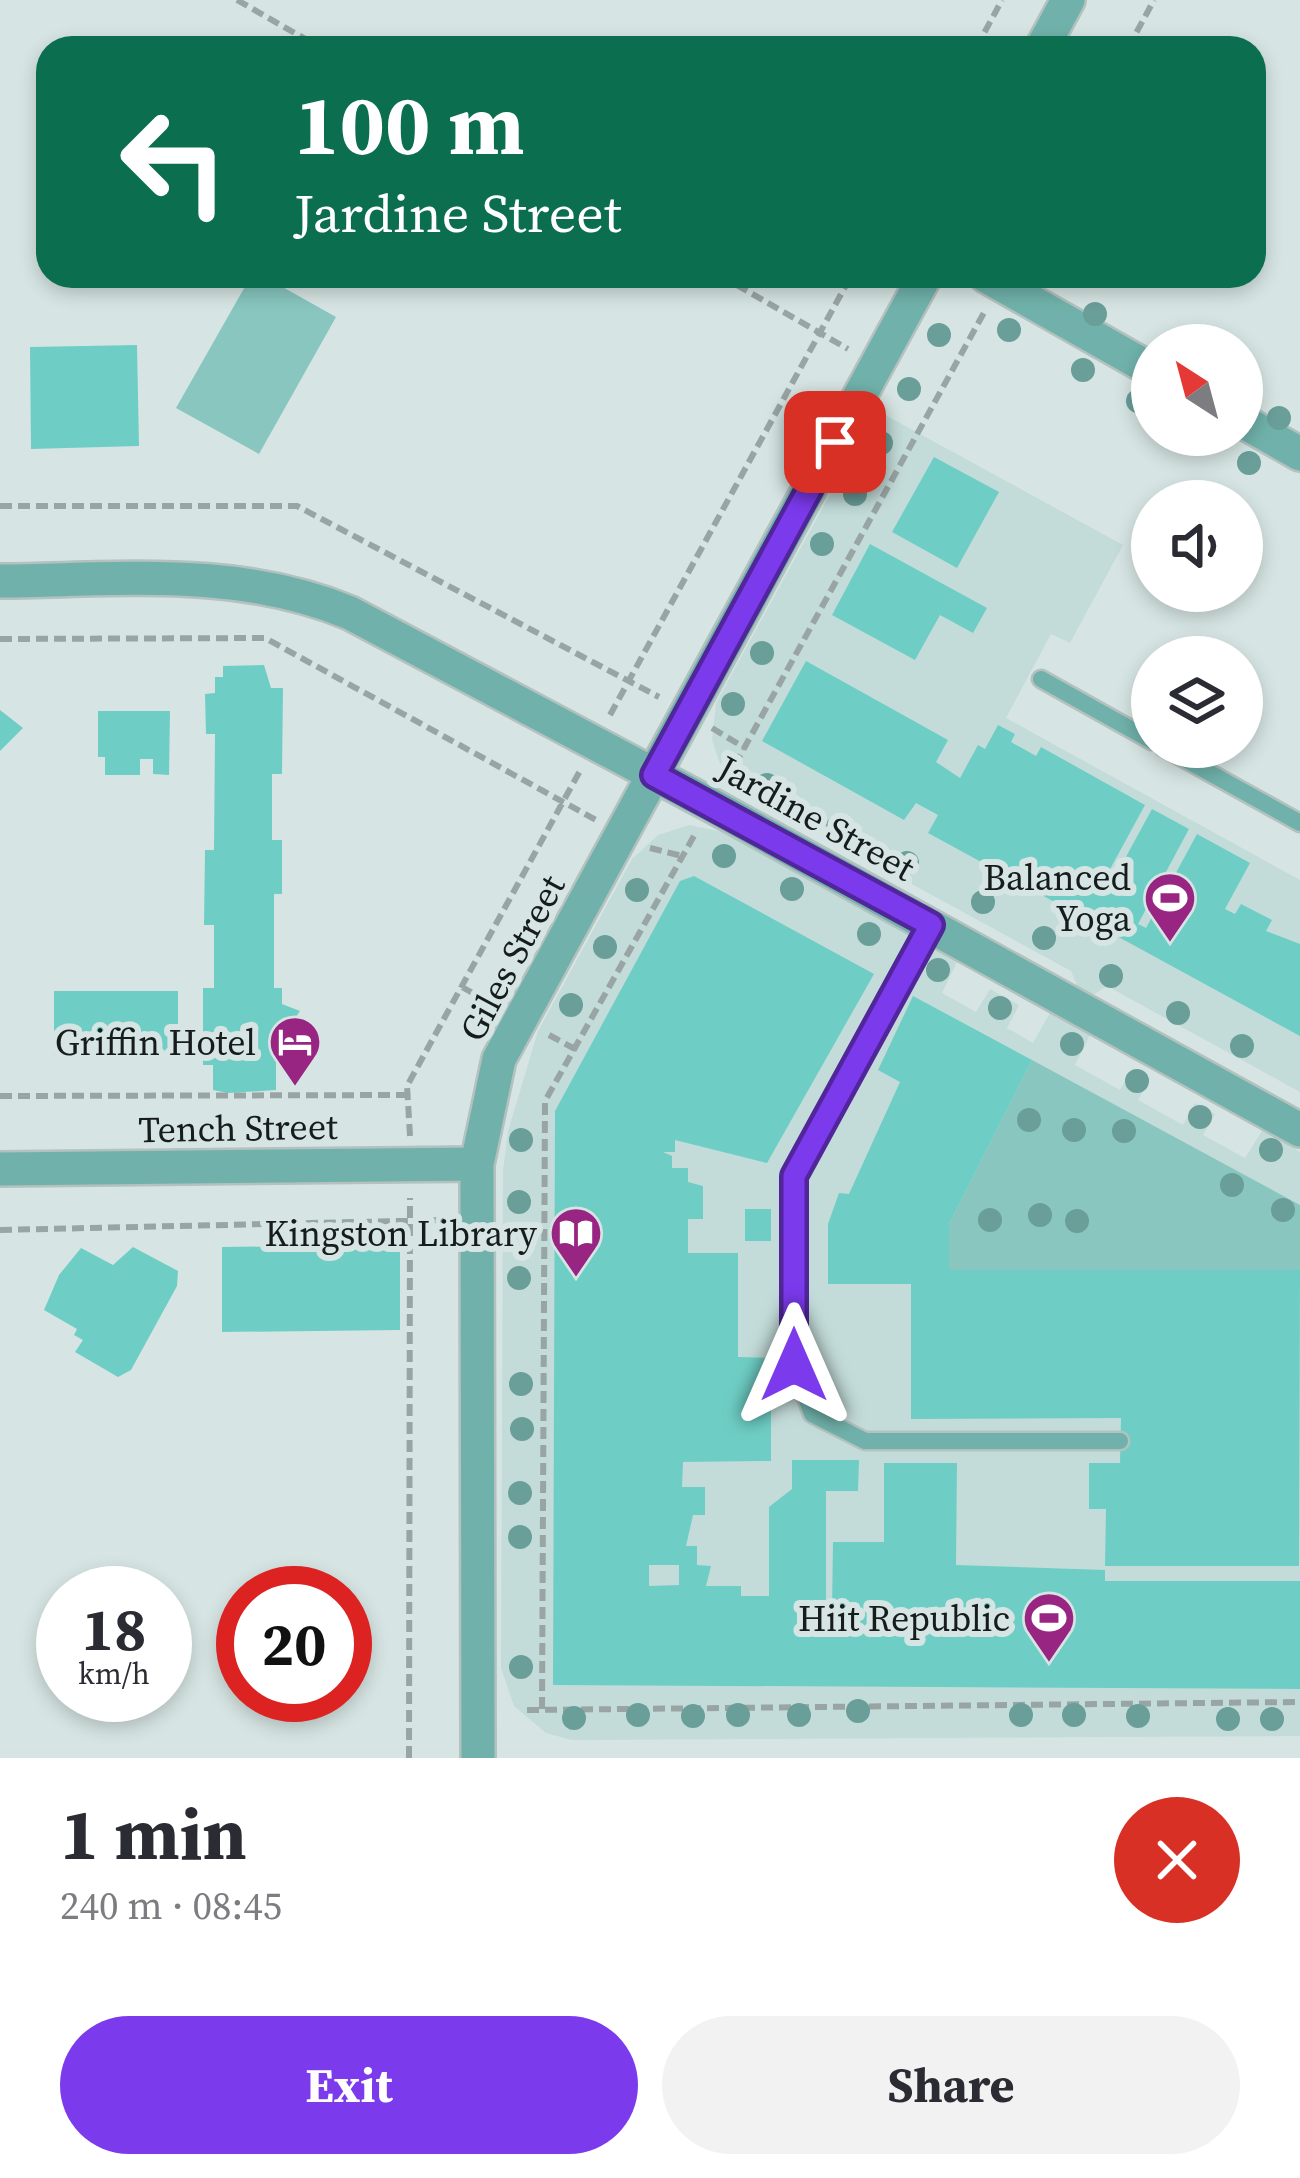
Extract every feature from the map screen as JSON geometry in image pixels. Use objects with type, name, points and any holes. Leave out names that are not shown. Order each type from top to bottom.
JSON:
[{"type":"street","points":[[1048,36],[1068,0]]},
{"type":"street","name":"Giles Street","points":[[478,1758],[477,1164],[499,1059],[919,288]]},
{"type":"street","points":[[1007,288],[1131,358]]},
{"type":"street","points":[[1263,433],[1300,454]]},
{"type":"street","name":"Jardine Street","points":[[0,581],[221,578],[303,593],[654,775],[1300,1130]]},
{"type":"street","name":"Tench Street","points":[[0,1169],[477,1164]]},
{"type":"lane","points":[[1041,680],[1131,729]]},
{"type":"lane","points":[[1200,768],[1300,824]]},
{"type":"lane","points":[[931,925],[794,1176],[794,1365],[812,1414],[866,1441],[1120,1441]]},
{"type":"path","points":[[237,0],[300,36]]},
{"type":"path","points":[[982,36],[1002,0]]},
{"type":"path","points":[[1134,36],[1154,0]]},
{"type":"path","points":[[742,288],[877,365]]},
{"type":"path","points":[[0,506],[297,506],[629,680],[844,288]]},
{"type":"path","points":[[745,748],[989,288]]},
{"type":"path","points":[[0,639],[265,638],[563,802],[407,1085],[410,1095],[0,1096]]},
{"type":"path","points":[[542,1709],[545,1101],[682,856]]},
{"type":"path","points":[[0,1230],[410,1221],[409,1758]]},
{"type":"path","points":[[527,1710],[1300,1702]]},
{"type":"shaded area","points":[[244,288],[284,288],[336,317],[259,454],[176,408]]},
{"type":"shaded area","points":[[876,410],[1123,545],[1070,643],[1051,634],[1006,718],[1300,880],[1300,1092],[1107,986],[1093,995],[1077,986],[1071,971],[750,796],[723,772],[712,740],[716,703]]},
{"type":"shaded area","points":[[689,825],[722,832],[957,962],[942,993],[976,1012],[990,989],[1019,1005],[1007,1028],[1033,1043],[1051,1011],[1091,1033],[1075,1065],[1120,1090],[1133,1068],[1150,1078],[1138,1100],[1183,1125],[1195,1103],[1215,1114],[1203,1135],[1245,1158],[1263,1129],[1300,1152],[1300,1736],[572,1740],[546,1733],[514,1706],[501,1668],[503,1171],[508,1131],[538,1031],[632,859],[658,835]]},
{"type":"shaded area","points":[[1032,1060],[1300,1205],[1300,1284],[949,1284],[949,1224]]},
{"type":"building","points":[[137,345],[139,446],[31,449],[30,347]]},
{"type":"building","points":[[934,457],[999,492],[957,568],[892,532]]},
{"type":"building","points":[[870,544],[987,608],[973,633],[940,615],[915,660],[832,615]]},
{"type":"building","points":[[806,661],[948,740],[936,762],[960,778],[978,745],[985,749],[998,725],[1015,734],[1011,742],[1036,756],[1041,747],[1145,805],[1102,884],[1109,888],[1152,809],[1189,829],[1138,924],[1146,928],[1197,834],[1250,863],[1225,909],[1235,914],[1241,904],[1272,920],[1266,931],[1300,944],[1300,1036],[928,833],[938,815],[916,803],[904,820],[762,741]]},
{"type":"building","points":[[264,665],[271,688],[283,688],[282,774],[272,774],[272,840],[282,840],[282,894],[274,894],[274,988],[282,988],[282,1004],[300,1011],[281,1039],[281,1055],[276,1055],[276,1090],[228,1093],[213,1090],[213,1065],[203,1065],[203,988],[214,988],[214,925],[204,925],[205,850],[214,850],[215,734],[206,734],[205,694],[215,693],[215,677],[223,677],[223,666]]},
{"type":"building","points":[[0,710],[23,728],[0,751]]},
{"type":"building","points":[[98,711],[170,711],[169,775],[153,774],[153,759],[140,759],[140,775],[105,775],[105,757],[98,757]]},
{"type":"building","points":[[694,876],[874,974],[767,1163],[675,1140],[675,1152],[663,1152],[672,1156],[672,1168],[688,1168],[688,1182],[703,1186],[703,1219],[688,1219],[688,1253],[738,1253],[738,1357],[771,1358],[771,1461],[683,1462],[682,1487],[705,1487],[705,1515],[693,1515],[686,1546],[697,1546],[697,1565],[711,1566],[706,1586],[741,1586],[741,1596],[769,1596],[769,1507],[792,1489],[792,1460],[859,1460],[858,1491],[826,1491],[826,1611],[832,1611],[833,1542],[884,1542],[884,1463],[957,1463],[956,1565],[1105,1570],[1105,1581],[1300,1581],[1300,1689],[553,1685],[555,1111],[680,881]],"holes":[[[649,1565],[679,1565],[679,1585],[649,1586]]]},
{"type":"building","points":[[54,991],[178,991],[178,1055],[54,1055]]},
{"type":"building","points":[[913,996],[1032,1060],[949,1224],[949,1270],[1300,1270],[1299,1566],[1105,1566],[1106,1509],[1089,1509],[1089,1463],[1120,1463],[1121,1418],[911,1419],[911,1284],[828,1284],[828,1224],[839,1193],[849,1194],[900,1082],[878,1070]]},
{"type":"building","points":[[745,1209],[771,1209],[771,1241],[745,1241]]},
{"type":"building","points":[[400,1245],[400,1330],[222,1332],[222,1247]]},
{"type":"building","points":[[133,1247],[178,1271],[177,1286],[131,1370],[118,1377],[75,1352],[83,1340],[74,1335],[77,1329],[44,1310],[59,1275],[81,1248],[113,1265]]},
{"type":"place","name":"Balanced Yoga","points":[[1170,944]]},
{"type":"place","name":"Griffin Hotel","points":[[295,1088]]},
{"type":"place","name":"Kingston Library","points":[[576,1279]]},
{"type":"place","name":"Hiit Republic","points":[[1049,1664]]},
{"type":"route","points":[[794,1365],[794,1176],[931,925],[654,775],[835,442]]}]
